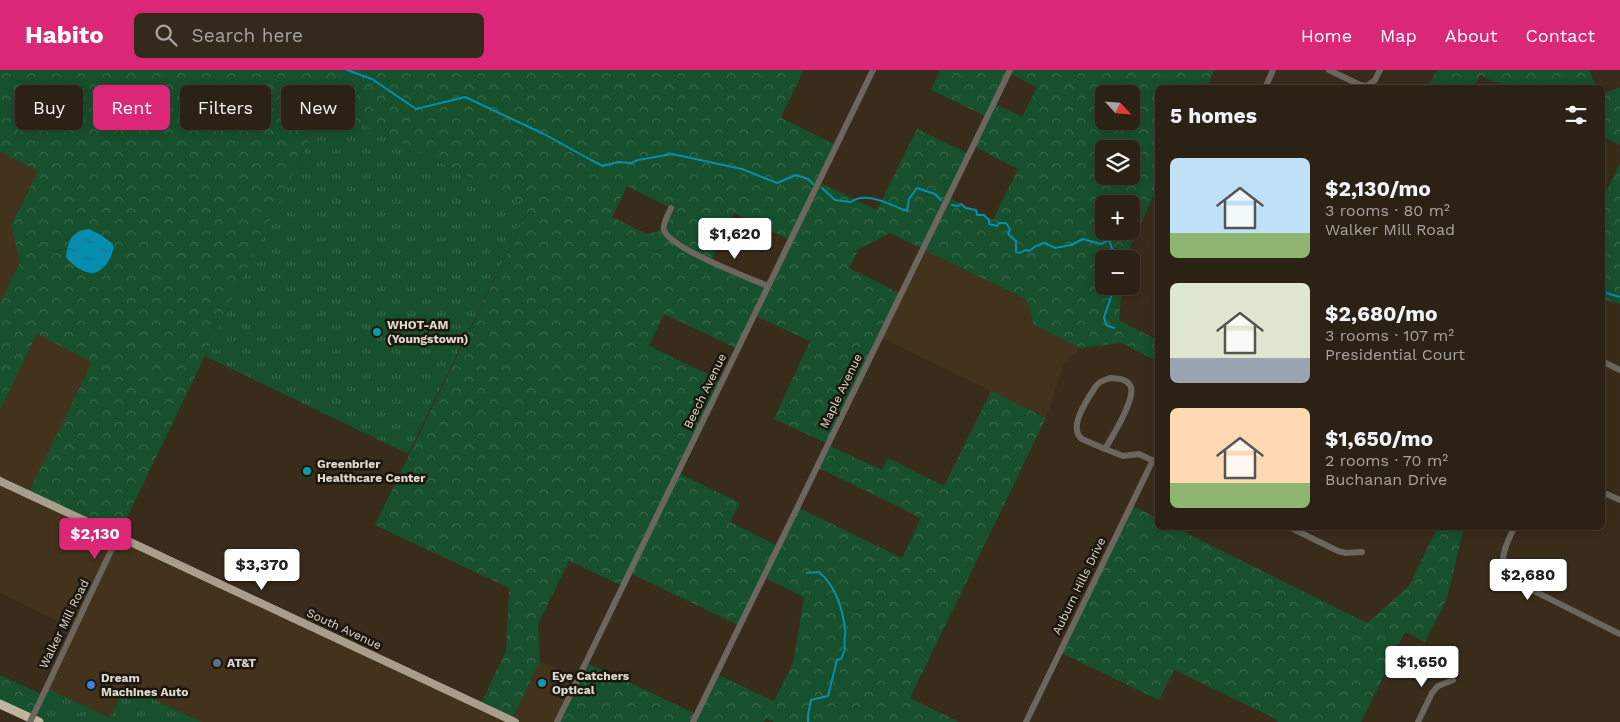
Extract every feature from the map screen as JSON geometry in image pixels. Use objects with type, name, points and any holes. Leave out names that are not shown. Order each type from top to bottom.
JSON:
[{"type":"highway","points":[[0,704],[39,722]]},
{"type":"main road","name":"South Avenue","points":[[0,481],[515,722]]},
{"type":"street","name":"Beech Avenue","points":[[557,722],[873,70]]},
{"type":"street","name":"Maple Avenue","points":[[693,722],[1010,70]]},
{"type":"street","points":[[1266,85],[1273,70]]},
{"type":"street","points":[[1329,70],[1360,85]]},
{"type":"street","points":[[1373,85],[1380,70]]},
{"type":"street","points":[[671,208],[664,230],[675,243],[693,253],[768,286]]},
{"type":"street","points":[[1605,362],[1620,370]]},
{"type":"street","points":[[1105,449],[1127,406],[1131,394],[1129,384],[1117,378],[1106,379],[1096,386],[1078,420],[1076,428],[1079,436],[1082,439],[1105,449],[1123,456],[1139,454],[1155,462]]},
{"type":"street","name":"Auburn Hills Drive","points":[[1026,722],[1155,462]]},
{"type":"street","points":[[1605,493],[1620,500]]},
{"type":"street","points":[[1296,530],[1338,551],[1346,553],[1362,552]]},
{"type":"street","points":[[1513,530],[1502,559],[1505,570],[1512,580],[1620,634]]},
{"type":"street","name":"Walker Mill Road","points":[[30,722],[118,536]]},
{"type":"street","points":[[1418,722],[1432,693],[1438,686],[1453,680]]},
{"type":"shaded area","points":[[0,152],[38,171],[11,224],[20,262],[0,303]]},
{"type":"shaded area","points":[[923,249],[1027,300],[1034,325],[1080,348],[1065,362],[1046,418],[880,337]]},
{"type":"shaded area","points":[[37,334],[93,362],[29,494],[512,720],[540,661],[578,679],[557,722],[202,722],[126,686],[110,719],[46,688],[74,629],[0,593],[0,410]]},
{"type":"green space","points":[[0,70],[343,70],[336,85],[281,85],[281,130],[314,130],[118,536],[28,494],[92,362],[37,334],[0,410],[0,303],[20,262],[11,225],[38,171],[0,152]]},
{"type":"green space","points":[[343,70],[369,70],[355,100],[355,85],[336,85]]},
{"type":"green space","points":[[369,70],[804,70],[781,118],[836,145],[819,182],[877,210],[917,129],[969,154],[948,197],[993,220],[1018,169],[973,146],[987,117],[931,90],[940,70],[1215,70],[1207,85],[1155,85],[1155,193],[1140,225],[1140,195],[1095,195],[1095,240],[1133,240],[1128,250],[1095,250],[1095,295],[1121,295],[1119,320],[1155,339],[1155,360],[1121,343],[1080,348],[1034,325],[1027,300],[890,233],[859,249],[849,268],[901,294],[828,445],[882,470],[888,458],[944,486],[991,391],[1046,418],[910,698],[959,722],[774,722],[766,718],[764,722],[557,722],[586,662],[696,714],[716,674],[774,701],[793,663],[804,597],[763,577],[740,626],[630,573],[623,586],[569,561],[538,624],[540,661],[512,720],[480,705],[506,651],[509,588],[375,525],[530,206],[355,121],[355,100]],"holes":[[[1008,73],[1037,87],[1022,117],[994,103]],[[627,186],[671,208],[664,230],[647,234],[612,217]],[[734,213],[790,240],[768,286],[711,261]],[[664,314],[738,349],[754,315],[810,341],[774,419],[828,444],[817,467],[921,518],[902,558],[797,507],[778,546],[730,522],[740,503],[678,473],[722,381],[649,346]]]},
{"type":"green space","points":[[1437,70],[1589,70],[1595,85],[1501,85],[1480,75],[1475,85],[1429,85]]},
{"type":"green space","points":[[1620,87],[1620,145],[1605,138],[1605,93]]},
{"type":"green space","points":[[355,121],[530,206],[408,454],[205,356],[314,130],[355,130]]},
{"type":"green space","points":[[1620,163],[1620,304],[1605,300],[1605,194]]},
{"type":"green space","points":[[1131,505],[1155,517],[1155,530],[1180,530],[1367,623],[1409,586],[1436,530],[1464,530],[1447,598],[1425,642],[1405,632],[1361,722],[1277,722],[1278,720],[1174,670],[1159,700],[1059,652]]},
{"type":"green space","points":[[0,675],[43,695],[31,719],[0,704]]},
{"type":"green space","points":[[126,686],[202,722],[39,722],[31,719],[46,688],[110,718]]},
{"type":"water","points":[[89,229],[113,244],[108,262],[101,270],[92,273],[78,268],[66,257],[69,242],[74,235]]},
{"type":"waterway","points":[[347,70],[372,79],[416,109],[465,97],[544,134],[603,166],[618,162],[631,163],[672,154],[742,169],[777,183],[796,175],[808,179],[813,184]]},
{"type":"waterway","points":[[822,188],[835,200],[851,202],[857,199],[871,198],[907,211],[909,199],[917,188],[935,194],[941,200]]},
{"type":"waterway","points":[[952,205],[958,206],[961,204],[966,208],[976,210],[977,215],[984,215],[989,220],[989,224],[997,226],[999,223],[1006,223],[1010,229],[1008,234],[1016,241],[1016,252],[1029,251],[1045,243],[1055,248],[1071,245],[1083,239],[1101,244],[1109,240],[1113,250]]},
{"type":"waterway","points":[[1605,292],[1620,297]]},
{"type":"waterway","points":[[1112,295],[1104,317],[1106,325],[1114,328]]},
{"type":"waterway","points":[[807,573],[819,572],[830,584],[840,606],[845,633],[845,649],[841,659],[837,660],[828,696],[811,700],[808,722]]},
{"type":"place","name":"WHOT-AM (Youngstown)","points":[[377,332]]},
{"type":"place","name":"Greenbrier Healthcare Center","points":[[307,471]]},
{"type":"place","name":"AT&T","points":[[217,663]]},
{"type":"place","name":"Eye Catchers Optical","points":[[542,683]]},
{"type":"place","name":"Dream Machines Auto","points":[[91,685]]}]
